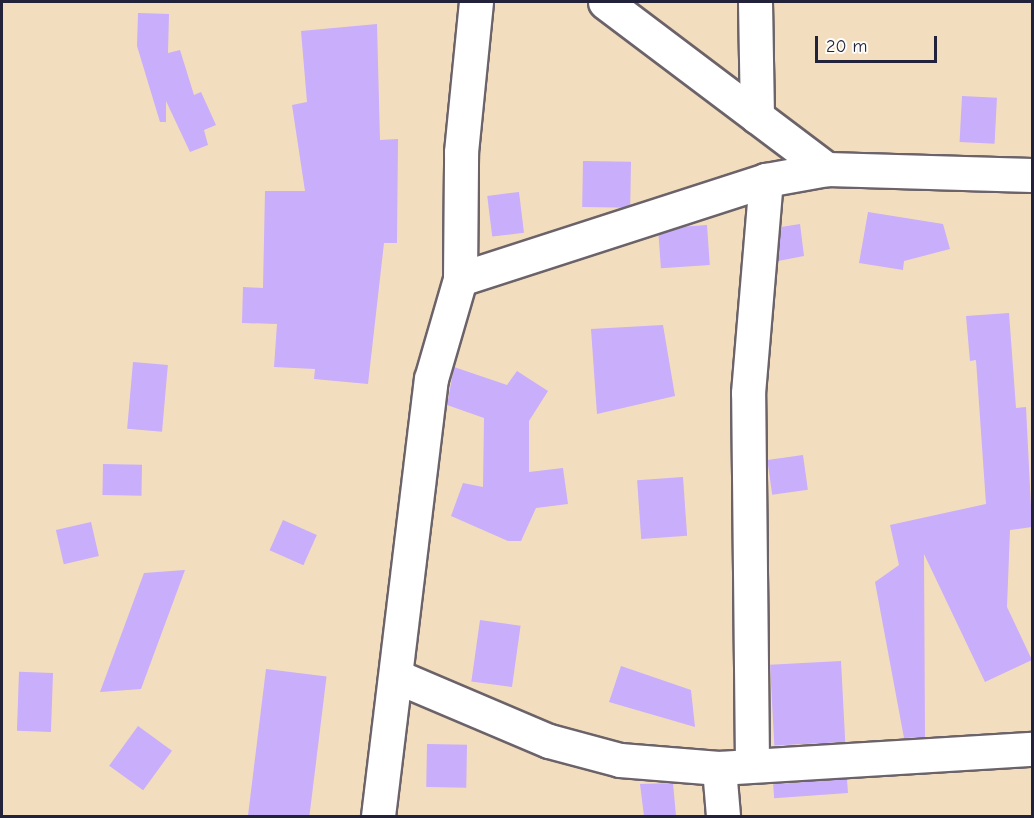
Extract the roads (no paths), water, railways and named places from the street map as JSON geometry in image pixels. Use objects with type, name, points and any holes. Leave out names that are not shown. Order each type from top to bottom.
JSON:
[{"type":"street","points":[[378,816],[380,765],[398,677],[431,379],[460,279],[461,152],[476,2]]},
{"type":"street","points":[[605,2],[827,169]]},
{"type":"street","points":[[755,2],[757,117]]},
{"type":"street","points":[[460,279],[766,180],[827,169],[1032,175]]},
{"type":"street","points":[[753,762],[748,393],[766,180]]},
{"type":"street","points":[[398,677],[549,741],[620,760],[719,768],[753,762],[1032,749]]},
{"type":"street","points":[[719,768],[723,816]]}]
